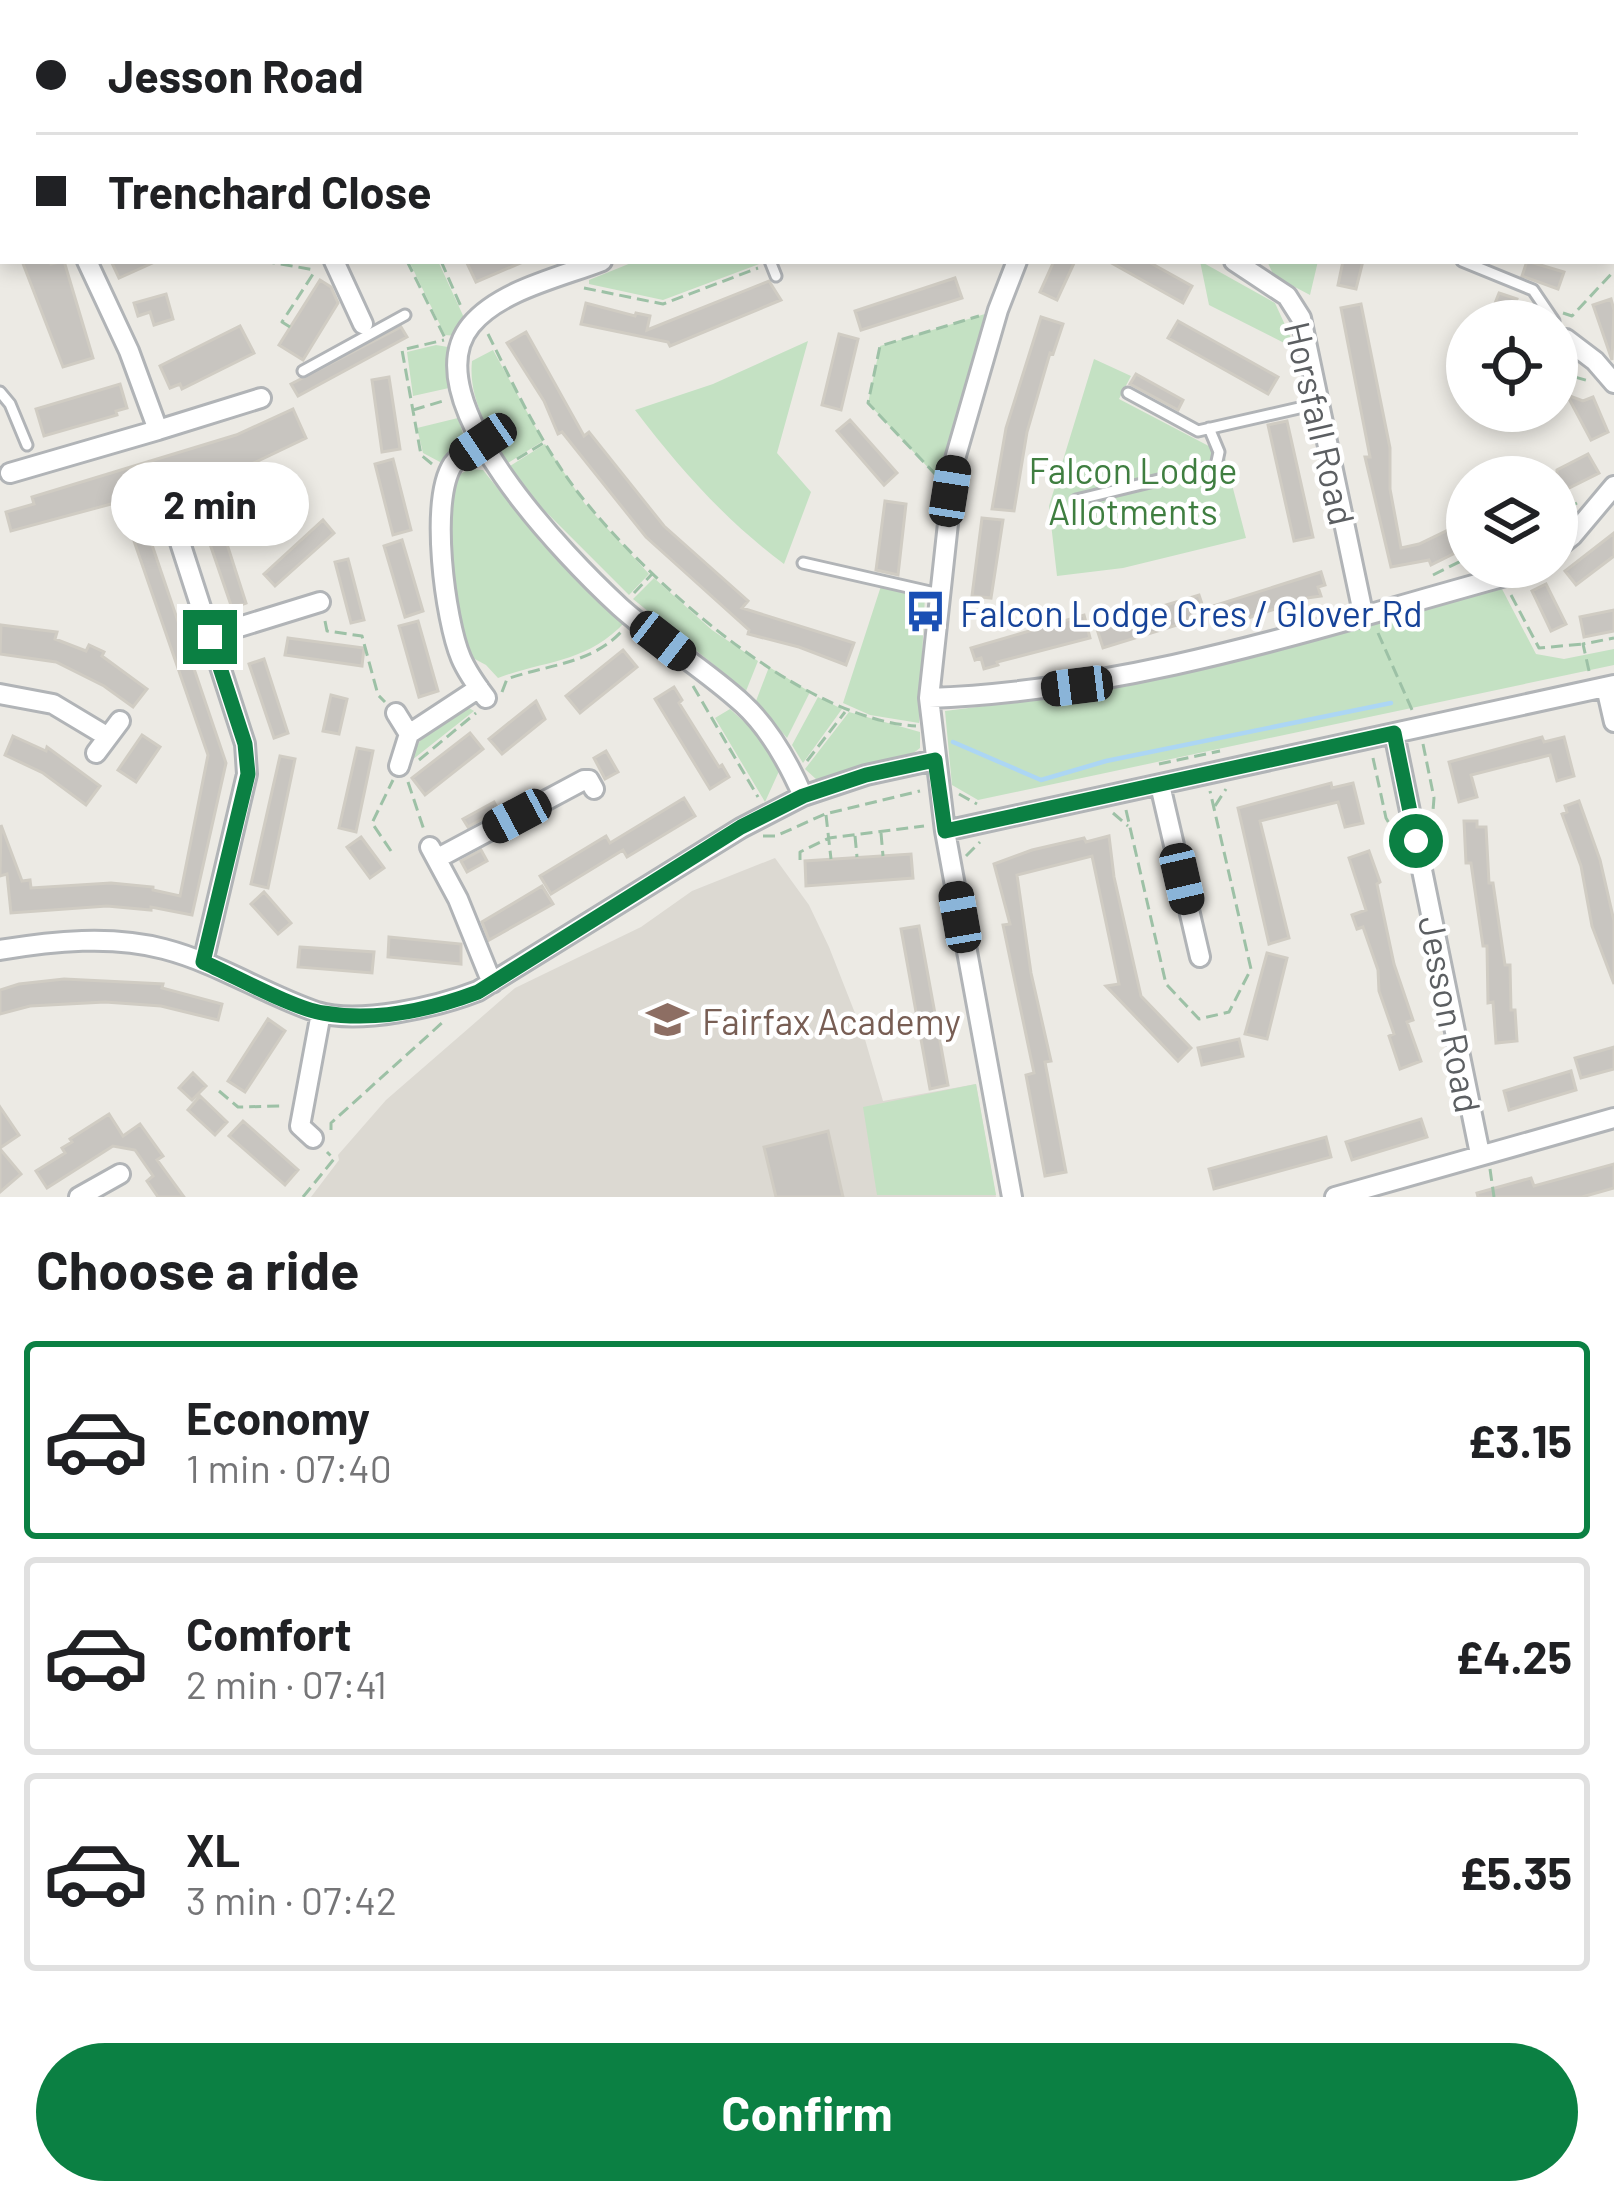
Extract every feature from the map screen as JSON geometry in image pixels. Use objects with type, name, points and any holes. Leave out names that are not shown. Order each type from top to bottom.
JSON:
[{"type":"street","points":[[88,264],[129,351],[158,430]]},
{"type":"street","points":[[595,264],[502,302],[453,342],[463,396],[499,471],[533,516],[627,613],[745,706],[809,794]]},
{"type":"street","points":[[1012,1197],[938,828],[929,698],[950,491],[966,415],[1016,264]]},
{"type":"street","name":"Horsfall Road","points":[[1246,264],[1287,296],[1301,318],[1363,613]]},
{"type":"street","points":[[325,265],[365,330]]},
{"type":"street","points":[[1578,345],[1595,361],[1605,383]]},
{"type":"street","points":[[10,473],[158,430],[232,397],[260,398]]},
{"type":"street","points":[[409,734],[489,699],[462,659],[448,614],[442,528],[453,462],[483,442]]},
{"type":"street","points":[[27,445],[34,466]]},
{"type":"street","points":[[1578,529],[1614,486]]},
{"type":"street","points":[[176,530],[245,744],[248,774],[203,962]]},
{"type":"street","points":[[929,698],[1000,695],[1153,672],[1463,588]]},
{"type":"street","points":[[210,637],[320,602]]},
{"type":"street","points":[[938,828],[1160,785],[1604,687],[1614,722]]},
{"type":"street","points":[[0,694],[53,704],[108,737]]},
{"type":"street","points":[[397,713],[409,734],[399,766]]},
{"type":"street","name":"Jesson Road","points":[[1394,733],[1485,1153]]},
{"type":"street","points":[[0,950],[112,942],[162,948],[321,1013],[394,1014],[437,1007],[492,983],[768,814],[866,775],[935,760]]},
{"type":"street","points":[[492,983],[434,853],[584,780],[594,789]]},
{"type":"street","points":[[1160,785],[1200,958]]},
{"type":"street","points":[[316,1141],[300,1126],[321,1013]]},
{"type":"street","points":[[1335,1197],[1614,1118]]},
{"type":"street","points":[[87,1196],[120,1174]]},
{"type":"lane","points":[[771,264],[776,276]]},
{"type":"lane","points":[[1469,264],[1533,290],[1539,300]]},
{"type":"lane","points":[[303,371],[365,330],[405,315]]},
{"type":"lane","points":[[0,392],[27,445]]},
{"type":"lane","points":[[1128,393],[1198,431],[1321,404]]},
{"type":"lane","points":[[1076,500],[1216,466],[1220,452],[1209,428]]},
{"type":"lane","points":[[803,563],[939,594]]},
{"type":"path","points":[[286,264],[309,270]]},
{"type":"path","points":[[409,264],[453,342],[402,350],[421,455],[448,478]]},
{"type":"path","points":[[442,264],[470,326],[486,332],[579,494],[653,573],[736,644],[846,710],[932,728]]},
{"type":"path","points":[[553,281],[663,304],[765,264]]},
{"type":"path","points":[[290,328],[282,322],[325,265]]},
{"type":"path","points":[[1578,309],[1614,272]]},
{"type":"path","points":[[302,291],[310,296]]},
{"type":"path","points":[[950,491],[868,403],[880,346],[998,310]]},
{"type":"path","points":[[412,410],[463,396]]},
{"type":"path","points":[[499,471],[546,441]]},
{"type":"path","points":[[1441,594],[1433,574],[1446,568]]},
{"type":"path","points":[[434,853],[405,771],[477,713],[507,679],[608,646],[653,573]]},
{"type":"path","points":[[1508,588],[1539,647],[1614,638]]},
{"type":"path","points":[[320,602],[327,631],[362,636],[378,695],[397,713]]},
{"type":"path","points":[[1363,613],[1372,621],[1419,728]]},
{"type":"path","points":[[1583,644],[1604,687]]},
{"type":"path","points":[[692,663],[689,681],[768,814]]},
{"type":"path","points":[[794,776],[846,710]]},
{"type":"path","points":[[391,851],[372,823],[399,766]]},
{"type":"path","points":[[1214,807],[1227,786]]},
{"type":"path","points":[[761,836],[776,836],[825,814],[926,790],[927,796],[957,792],[983,808]]},
{"type":"path","points":[[809,794],[825,814],[831,859]]},
{"type":"path","points":[[1111,812],[1130,827]]},
{"type":"path","points":[[800,860],[800,852],[830,838],[938,828]]},
{"type":"path","points":[[881,831],[883,856]]},
{"type":"path","points":[[855,834],[857,857]]},
{"type":"path","points":[[303,1197],[334,1159],[316,1141],[331,1135],[331,1123],[345,1108],[442,1023]]},
{"type":"path","points":[[218,1091],[238,1107],[269,1109],[304,1102]]},
{"type":"path","points":[[1485,1153],[1494,1197]]},
{"type":"shaded area","name":"Fairfax Academy","points":[[775,858],[809,905],[829,947],[883,1101],[976,1084],[996,1197],[311,1197],[338,1155],[386,1100],[515,988],[641,927],[692,891]]},
{"type":"green space","points":[[410,264],[439,264],[466,322],[457,336],[445,335]]},
{"type":"green space","points":[[629,264],[760,264],[663,300],[589,284]]},
{"type":"green space","points":[[1201,264],[1275,303],[1296,349],[1209,305]]},
{"type":"green space","points":[[1268,264],[1317,264],[1310,295],[1274,276]]},
{"type":"green space","points":[[998,310],[950,491],[868,403],[880,346]]},
{"type":"green space","points":[[808,341],[777,453],[811,492],[784,564],[704,493],[635,410],[713,384]]},
{"type":"green space","points":[[448,347],[449,388],[413,396],[407,352]]},
{"type":"green space","points":[[493,350],[543,441],[508,463],[487,427],[473,388],[472,361]]},
{"type":"green space","name":"Falcon Lodge Allotments","points":[[1094,359],[1131,376],[1119,399],[1224,454],[1246,538],[1123,568],[1057,576],[1049,506]]},
{"type":"green space","points":[[458,418],[464,437],[459,448],[440,462],[423,453],[417,428]]},
{"type":"green space","points":[[545,444],[585,504],[649,574],[629,595],[539,505],[510,466]]},
{"type":"green space","points":[[483,470],[542,544],[625,622],[611,635],[581,653],[498,678],[471,657],[458,618],[450,566],[454,492],[460,474]]},
{"type":"green space","points":[[654,578],[712,630],[758,661],[746,691],[633,599]]},
{"type":"green space","points":[[881,586],[925,595],[919,723],[870,715],[843,703]]},
{"type":"green space","points":[[1502,589],[1536,654],[1564,659],[1614,649],[1614,665],[978,800],[952,785],[945,711],[1071,695],[1150,679]]},
{"type":"green space","points":[[769,667],[810,692],[787,738],[756,701]]},
{"type":"green space","points":[[818,697],[842,709],[803,763],[792,745]]},
{"type":"green space","points":[[469,708],[474,711],[407,764],[432,730]]},
{"type":"green space","points":[[730,709],[751,728],[780,769],[765,802],[715,718]]},
{"type":"green space","points":[[849,712],[920,732],[920,748],[907,758],[817,780],[805,769]]},
{"type":"green space","points":[[976,1084],[996,1195],[877,1195],[863,1107]]},
{"type":"building","points":[[23,264],[65,264],[93,358],[63,367]]},
{"type":"building","points":[[112,264],[150,264],[119,278]]},
{"type":"building","points":[[467,264],[518,264],[476,282]]},
{"type":"building","points":[[1053,264],[1074,264],[1057,300],[1040,292]]},
{"type":"building","points":[[1113,264],[1152,264],[1192,286],[1183,303]]},
{"type":"building","points":[[1342,264],[1362,264],[1356,289],[1338,285]]},
{"type":"building","points":[[1526,264],[1564,272],[1558,289],[1522,276]]},
{"type":"building","points":[[955,278],[962,298],[861,330],[855,311]]},
{"type":"building","points":[[320,280],[331,287],[338,303],[303,360],[279,345]]},
{"type":"building","points":[[769,281],[781,300],[670,346],[581,324],[586,303],[650,316],[647,330]]},
{"type":"building","points":[[166,294],[173,319],[154,325],[150,312],[138,316],[134,303]]},
{"type":"building","points":[[1611,299],[1614,310],[1612,360],[1593,305]]},
{"type":"building","points":[[1361,304],[1390,448],[1390,489],[1401,548],[1446,531],[1446,558],[1431,565],[1429,560],[1391,567],[1365,457],[1370,457],[1341,308]]},
{"type":"building","points":[[1041,317],[1063,324],[1027,432],[1014,511],[992,509],[1006,428]]},
{"type":"building","points":[[1178,321],[1278,377],[1268,394],[1168,338]]},
{"type":"building","points":[[240,326],[254,353],[182,389],[180,384],[170,388],[160,366]]},
{"type":"building","points":[[401,327],[407,337],[298,396],[291,384]]},
{"type":"building","points":[[526,332],[584,436],[589,432],[664,526],[748,601],[742,608],[854,643],[846,665],[748,634],[646,537],[562,432],[558,434],[544,401],[507,343]]},
{"type":"building","points":[[839,334],[858,339],[841,410],[822,405]]},
{"type":"building","points":[[1136,374],[1183,400],[1178,410],[1130,384]]},
{"type":"building","points":[[389,377],[400,449],[382,452],[372,380]]},
{"type":"building","points":[[120,384],[127,408],[116,411],[117,415],[44,436],[36,409]]},
{"type":"building","points":[[1593,397],[1608,432],[1591,440],[1578,416],[1578,399]]},
{"type":"building","points":[[293,409],[306,438],[241,469],[11,531],[6,512],[34,504],[32,497],[236,435]]},
{"type":"building","points":[[850,420],[897,473],[884,485],[837,431]]},
{"type":"building","points":[[1287,421],[1313,537],[1294,541],[1268,425]]},
{"type":"building","points":[[1588,454],[1599,473],[1578,484],[1578,459]]},
{"type":"building","points":[[393,459],[411,530],[393,535],[375,464]]},
{"type":"building","points":[[885,501],[906,504],[898,575],[876,570]]},
{"type":"building","points":[[217,513],[246,603],[232,608],[201,518]]},
{"type":"building","points":[[982,518],[1003,520],[991,598],[972,596]]},
{"type":"building","points":[[323,520],[334,533],[275,586],[264,574]]},
{"type":"building","points":[[1614,533],[1614,556],[1578,583],[1578,561]]},
{"type":"building","points":[[149,536],[226,763],[192,915],[151,907],[107,906],[11,913],[7,874],[0,876],[1,825],[22,881],[30,880],[31,888],[111,883],[153,887],[180,896],[208,755],[134,541]]},
{"type":"building","points":[[402,540],[423,611],[405,617],[384,546]]},
{"type":"building","points":[[348,559],[364,620],[351,623],[335,562]]},
{"type":"building","points":[[1321,572],[1325,585],[1318,587],[1321,596],[1222,627],[1219,618],[1213,620],[1210,607]]},
{"type":"building","points":[[1548,588],[1566,624],[1551,631],[1532,591]]},
{"type":"building","points":[[1199,595],[1206,616],[1103,648],[1096,626]]},
{"type":"building","points":[[1614,610],[1614,631],[1584,637],[1580,617]]},
{"type":"building","points":[[1084,615],[1090,638],[984,669],[981,658],[975,660],[971,648]]},
{"type":"building","points":[[418,621],[438,691],[419,697],[399,626]]},
{"type":"building","points":[[1,625],[57,632],[55,639],[86,651],[89,645],[147,689],[133,707],[56,662],[0,654]]},
{"type":"building","points":[[288,638],[364,648],[362,666],[285,655]]},
{"type":"building","points":[[623,650],[637,667],[580,713],[566,696]]},
{"type":"building","points":[[264,659],[288,733],[274,738],[249,664]]},
{"type":"building","points":[[674,687],[682,700],[679,703],[729,777],[710,789],[655,699]]},
{"type":"building","points":[[331,695],[347,699],[339,734],[323,731]]},
{"type":"building","points":[[536,701],[545,719],[502,754],[489,739]]},
{"type":"building","points":[[470,733],[483,749],[425,795],[412,778]]},
{"type":"building","points":[[142,735],[160,747],[136,782],[118,770]]},
{"type":"building","points":[[13,736],[46,751],[47,747],[100,786],[86,805],[43,773],[5,755]]},
{"type":"building","points":[[1542,737],[1544,742],[1564,737],[1574,776],[1557,781],[1550,755],[1471,775],[1477,797],[1459,802],[1449,762]]},
{"type":"building","points":[[357,748],[373,751],[356,832],[339,828]]},
{"type":"building","points":[[606,751],[618,772],[605,779],[594,758]]},
{"type":"building","points":[[280,756],[295,759],[268,888],[251,884]]},
{"type":"building","points":[[1331,783],[1332,788],[1353,783],[1363,823],[1345,827],[1338,802],[1260,821],[1289,938],[1269,944],[1238,808]]},
{"type":"building","points":[[684,798],[695,816],[627,857],[623,850],[551,894],[540,876],[606,836],[610,843]]},
{"type":"building","points":[[1579,801],[1600,860],[1614,921],[1614,984],[1592,926],[1581,866],[1562,814],[1567,812],[1565,806]]},
{"type":"building","points":[[494,802],[498,810],[468,827],[463,819]]},
{"type":"building","points":[[1464,821],[1486,827],[1489,883],[1493,883],[1505,965],[1510,965],[1517,1041],[1496,1043],[1493,1002],[1488,1003],[1487,946],[1483,946],[1471,863],[1466,863]]},
{"type":"building","points":[[1109,836],[1141,996],[1191,1048],[1178,1061],[1106,986],[1119,984],[1092,856],[1017,875],[1066,1172],[1045,1176],[1026,1075],[1034,1073],[1003,925],[1010,924],[994,864],[1032,850]]},
{"type":"building","points":[[361,837],[384,868],[370,878],[347,847]]},
{"type":"building","points":[[481,850],[487,861],[467,872],[461,861]]},
{"type":"building","points":[[1369,851],[1380,882],[1394,964],[1413,1020],[1407,1022],[1421,1061],[1400,1069],[1378,970],[1363,927],[1357,929],[1352,915],[1366,910],[1349,858]]},
{"type":"building","points":[[911,854],[913,878],[806,886],[805,861]]},
{"type":"building","points":[[542,886],[553,904],[489,940],[482,922]]},
{"type":"building","points":[[264,892],[291,923],[278,934],[251,904]]},
{"type":"building","points":[[919,926],[948,1085],[930,1089],[901,929]]},
{"type":"building","points":[[389,937],[461,944],[461,964],[388,957]]},
{"type":"building","points":[[300,947],[374,952],[372,973],[298,967]]},
{"type":"building","points":[[1267,953],[1287,958],[1267,1039],[1245,1034]]},
{"type":"building","points":[[64,979],[163,984],[162,988],[222,1004],[218,1020],[161,1006],[105,1002],[30,1006],[0,1014],[0,990]]},
{"type":"building","points":[[268,1019],[285,1031],[245,1092],[228,1081]]},
{"type":"building","points":[[1239,1039],[1243,1056],[1202,1065],[1198,1048]]},
{"type":"building","points":[[1614,1047],[1614,1069],[1581,1078],[1575,1058]]},
{"type":"building","points":[[1571,1071],[1576,1090],[1509,1110],[1504,1091]]},
{"type":"building","points":[[193,1073],[206,1086],[192,1100],[179,1088]]},
{"type":"building","points":[[200,1096],[227,1122],[215,1135],[188,1110]]},
{"type":"building","points":[[0,1107],[19,1135],[0,1148]]},
{"type":"building","points":[[109,1114],[123,1136],[140,1124],[163,1156],[157,1160],[184,1197],[158,1197],[147,1181],[153,1176],[135,1150],[113,1146],[47,1188],[36,1171],[65,1153],[62,1148],[70,1139]]},
{"type":"building","points":[[1421,1119],[1427,1137],[1352,1160],[1346,1142]]},
{"type":"building","points":[[243,1121],[298,1170],[285,1185],[229,1136]]},
{"type":"building","points":[[828,1131],[843,1197],[776,1197],[764,1147]]},
{"type":"building","points":[[1326,1137],[1331,1157],[1214,1189],[1209,1169]]},
{"type":"building","points":[[0,1149],[21,1174],[0,1192]]},
{"type":"building","points":[[1614,1164],[1614,1188],[1582,1197],[1478,1197],[1477,1193],[1531,1178],[1534,1186]]},
{"type":"waterway","points":[[953,742],[1041,780],[1106,761],[1391,703]]},
{"type":"place","name":"Falcon Lodge Cres / Glover Rd","points":[[926,612]]},
{"type":"place","name":"Fairfax Academy","points":[[668,1020]]},
{"type":"route","points":[[210,637],[245,744],[248,774],[203,962],[321,1013],[394,1014],[437,1007],[478,992],[741,827],[803,796],[866,775],[935,760],[945,831],[1394,733],[1416,841]]}]
